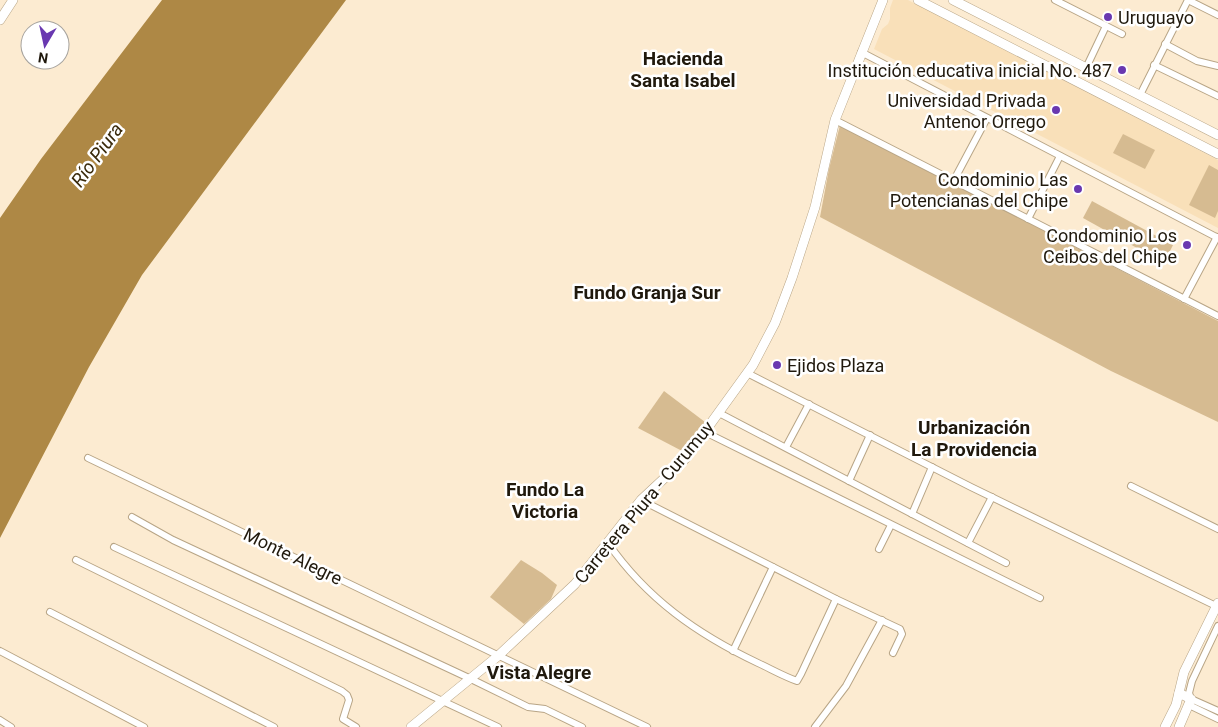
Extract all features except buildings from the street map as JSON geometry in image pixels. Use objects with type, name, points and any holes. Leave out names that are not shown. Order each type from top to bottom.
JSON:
[{"type":"main road","points":[[0,20],[13,0]]},
{"type":"main road","name":"Carretera Piura - Curumuy","points":[[413,727],[442,701],[472,679],[575,584],[641,500],[685,459],[747,373],[771,331],[792,278],[815,207],[836,120],[861,52],[883,0]]},
{"type":"main road","points":[[918,0],[1218,154]]},
{"type":"main road","points":[[953,0],[1218,135]]},
{"type":"main road","points":[[1036,60],[1043,46]]},
{"type":"main road","points":[[1165,727],[1176,705],[1184,672],[1217,604]]},
{"type":"main road","points":[[1179,693],[1190,702],[1179,727]]},
{"type":"street","points":[[1055,0],[1122,34]]},
{"type":"street","points":[[1140,96],[1188,0],[1218,14]]},
{"type":"street","points":[[1086,68],[1106,26]]},
{"type":"street","points":[[1165,44],[1198,61],[1218,66]]},
{"type":"street","points":[[861,52],[1217,238],[1184,299]]},
{"type":"street","points":[[1154,65],[1218,96]]},
{"type":"street","points":[[954,180],[987,118]]},
{"type":"street","points":[[836,120],[1218,316]]},
{"type":"street","points":[[1028,219],[1060,156]]},
{"type":"street","points":[[747,373],[992,497],[1217,604]]},
{"type":"street","points":[[786,447],[809,404]]},
{"type":"street","points":[[719,413],[1006,563]]},
{"type":"street","points":[[705,432],[1040,598]]},
{"type":"street","points":[[849,481],[870,435]]},
{"type":"street","name":"Monte Alegre","points":[[88,458],[498,656]]},
{"type":"street","points":[[912,514],[932,467]]},
{"type":"street","points":[[1131,486],[1218,529]]},
{"type":"street","points":[[968,543],[992,497]]},
{"type":"street","points":[[641,500],[902,631],[901,638],[893,653]]},
{"type":"street","points":[[132,517],[173,540],[528,707],[544,709],[582,727]]},
{"type":"street","points":[[879,549],[892,526]]},
{"type":"street","points":[[608,543],[634,577],[661,602],[690,624],[715,642],[796,681],[836,599]]},
{"type":"street","points":[[114,547],[498,727]]},
{"type":"street","points":[[76,560],[342,691],[349,700],[343,719],[356,727]]},
{"type":"street","points":[[732,651],[773,567]]},
{"type":"street","points":[[50,612],[274,727]]},
{"type":"street","points":[[815,727],[846,686],[882,620]]},
{"type":"street","points":[[1218,626],[1192,681],[1189,692],[1190,702],[1218,719]]},
{"type":"street","points":[[0,651],[144,727]]},
{"type":"street","points":[[498,656],[647,727]]},
{"type":"street","points":[[1190,702],[1218,711]]},
{"type":"street","points":[[0,720],[11,727]]},
{"type":"shaded area","name":"Universidad Privada Antenor Orrego","points":[[893,0],[908,0],[1218,160],[1218,228],[874,49],[882,29],[888,24],[890,19],[890,8]]},
{"type":"shaded area","points":[[840,125],[1218,321],[1218,422],[1111,371],[820,217]]},
{"type":"shaded area","points":[[1123,134],[1155,150],[1145,169],[1113,153]]},
{"type":"shaded area","points":[[1209,165],[1218,170],[1218,211],[1215,218],[1189,205]]},
{"type":"shaded area","points":[[1092,201],[1173,245],[1164,263],[1083,218]]},
{"type":"shaded area","points":[[664,391],[705,422],[684,452],[638,428]]},
{"type":"shaded area","points":[[521,560],[557,585],[551,599],[524,624],[490,597]]},
{"type":"water","name":"Río Piura","points":[[162,0],[346,0],[142,275],[89,367],[0,538],[0,218],[41,159]]},
{"type":"place","name":"Uruguayo","points":[[1108,17]]},
{"type":"place","name":"Institución educativa inicial No. 487","points":[[1122,70]]},
{"type":"place","name":"Universidad Privada Antenor Orrego","points":[[1056,110]]},
{"type":"place","name":"Condominio Las Potencianas del Chipe","points":[[1078,189]]},
{"type":"place","name":"Condominio Los Ceibos del Chipe","points":[[1187,245]]},
{"type":"place","name":"Ejidos Plaza","points":[[777,365]]},
{"type":"district","name":"Hacienda Santa Isabel","points":[[683,69]]},
{"type":"district","name":"Fundo Granja Sur","points":[[647,292]]},
{"type":"district","name":"Urbanización La Providencia","points":[[974,438]]},
{"type":"district","name":"Fundo La Victoria","points":[[545,500]]},
{"type":"district","name":"Vista Alegre","points":[[539,672]]}]
